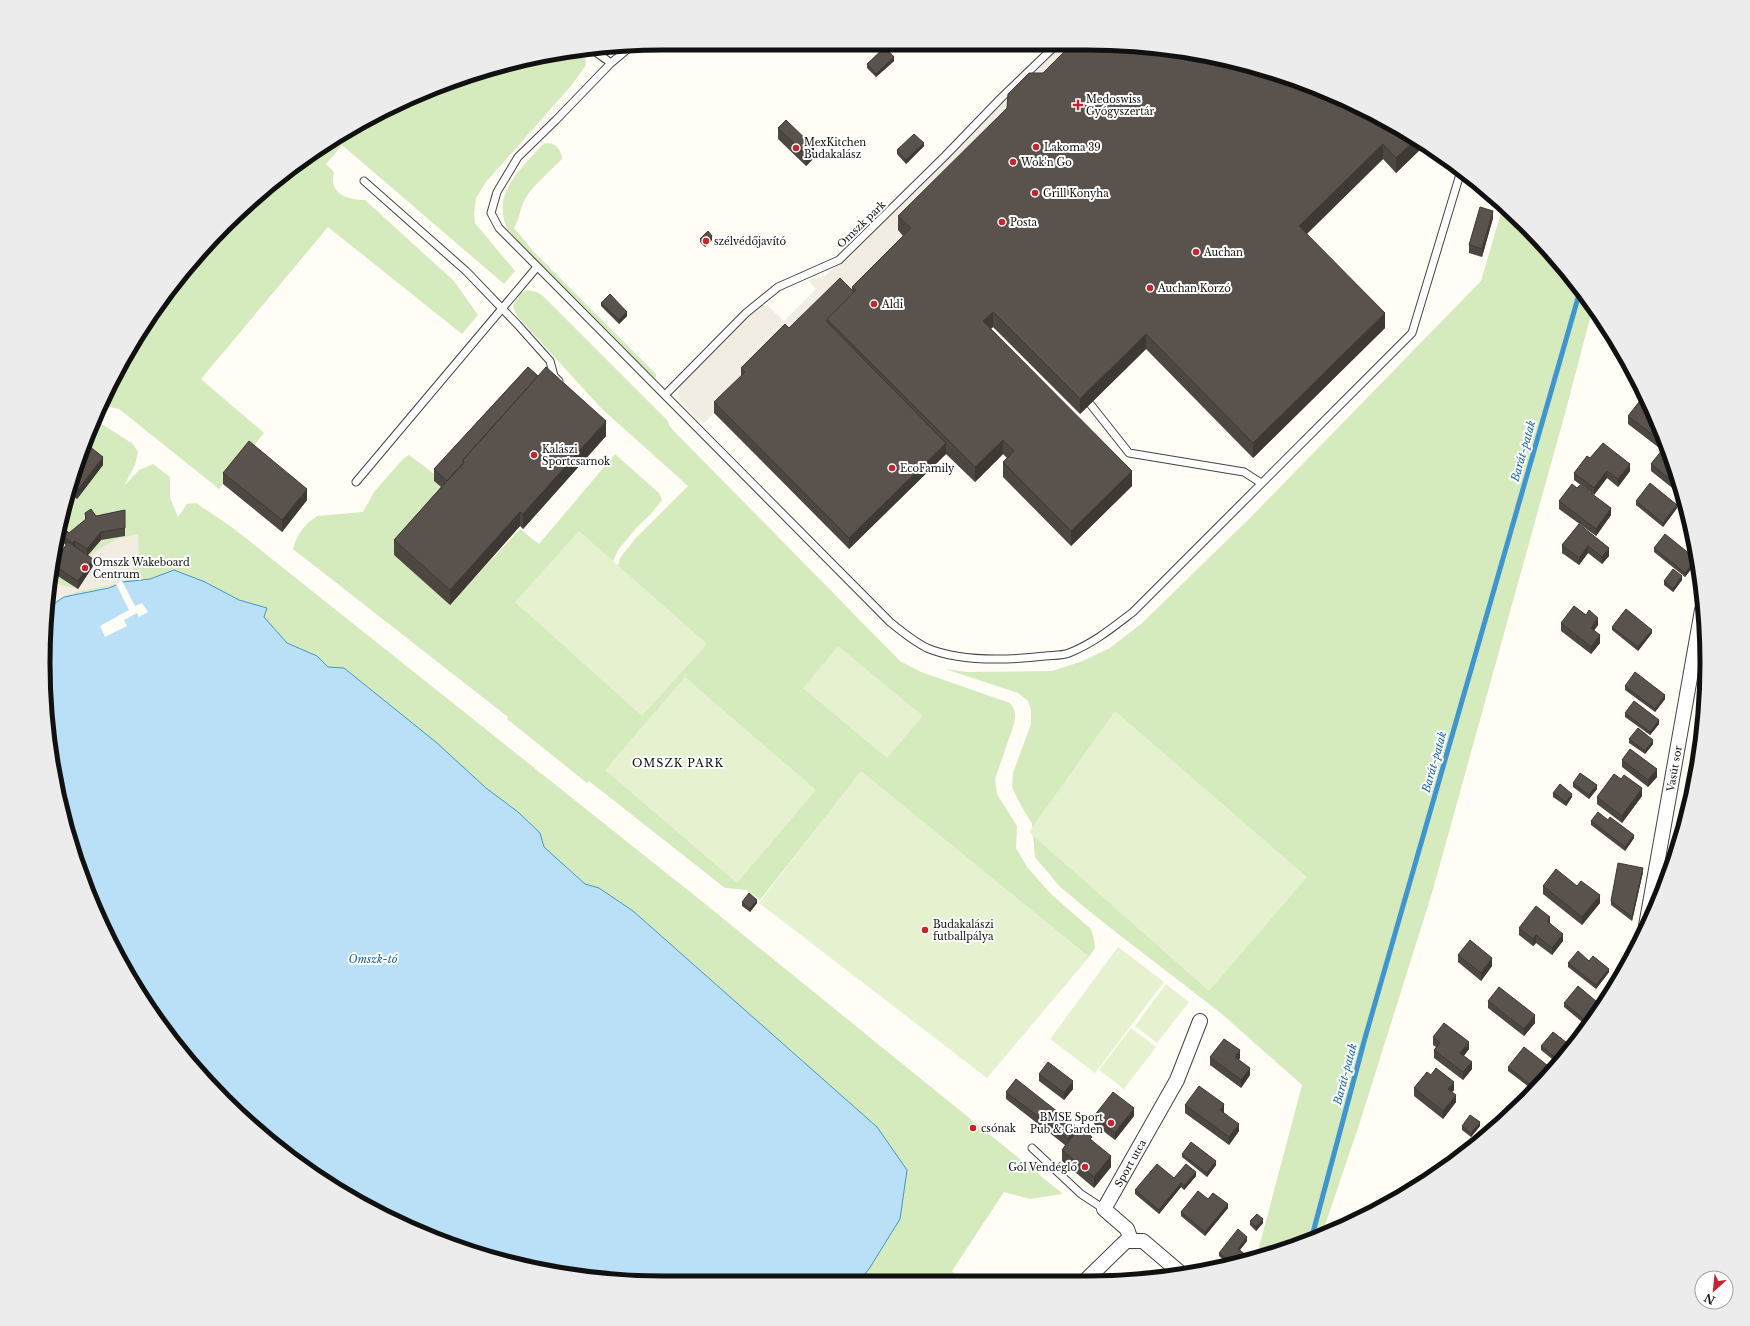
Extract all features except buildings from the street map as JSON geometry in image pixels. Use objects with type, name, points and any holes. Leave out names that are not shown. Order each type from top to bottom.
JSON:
[{"type":"street","name":"Vasút sor","points":[[1650,906],[1699,626]]},
{"type":"street","name":"Sport utca","points":[[1104,1209],[1177,1080],[1200,1021]]},
{"type":"street","points":[[1104,1209],[1127,1229],[1131,1240]]},
{"type":"street","points":[[1090,1276],[1126,1241],[1131,1240],[1143,1241],[1176,1269]]},
{"type":"lane","name":"Omszk park","points":[[665,395],[746,312],[778,287],[838,260],[1051,50]]},
{"type":"lane","points":[[625,51],[611,63],[518,157],[497,192],[491,214],[498,228],[890,622],[910,638],[927,648],[945,653],[975,658],[1016,659],[1067,654],[1094,641],[1133,612],[1412,333],[1460,177]]},
{"type":"lane","points":[[598,54],[611,63]]},
{"type":"lane","points":[[364,181],[466,271],[550,360],[554,376],[564,386]]},
{"type":"lane","points":[[356,482],[537,267]]},
{"type":"lane","points":[[1091,405],[1129,453],[1244,472],[1261,483]]},
{"type":"lane","points":[[1032,1148],[1081,1194],[1104,1209]]},
{"type":"green space","points":[[583,55],[585,56],[586,65],[571,86],[486,182],[476,198],[474,213],[475,223],[515,271],[504,284],[342,145],[326,164],[334,172],[334,185],[340,194],[352,199],[365,200],[454,281],[478,315],[462,334],[328,227],[201,379],[264,433],[219,489],[119,409],[107,406],[132,356],[153,322],[202,259],[259,202],[290,177],[322,153],[356,132],[392,113],[428,97],[504,71],[543,62]]},
{"type":"green space","points":[[546,143],[553,144],[560,150],[562,159],[537,184],[523,202],[518,221],[514,228],[534,252],[656,374],[655,379],[651,377],[518,244],[506,226],[503,214],[503,202],[506,192],[518,172],[541,146]]},
{"type":"green space","points":[[1501,212],[1548,259],[1591,314],[1432,893],[1359,1125],[1324,1228],[1258,1251],[1302,1085],[1222,1014],[1060,887],[1035,857],[1032,824],[1012,787],[1013,773],[1031,724],[1031,710],[1028,701],[1018,693],[945,669],[967,672],[1052,671],[1080,662],[1110,648],[1141,624],[1251,517],[1481,281]]},
{"type":"green space","points":[[527,290],[537,292],[543,296],[667,420],[670,427],[900,661],[921,672],[1010,703],[1015,713],[1015,718],[995,779],[997,794],[1017,826],[1016,848],[1027,867],[1051,894],[1091,929],[1095,948],[1089,957],[861,772],[760,900],[747,890],[725,888],[589,781],[587,783],[507,719],[508,717],[293,549],[302,530],[317,516],[363,512],[374,492],[403,459],[409,455],[437,476],[433,480],[447,494],[393,554],[450,604],[520,529],[539,544],[615,454],[659,493],[662,500],[618,550],[606,576],[615,578],[620,558],[635,539],[688,486],[602,409],[518,317],[513,305],[521,293]]},
{"type":"green space","points":[[99,422],[133,444],[138,452],[135,465],[124,486],[139,470],[153,464],[170,477],[170,498],[178,517],[187,504],[196,503],[233,528],[704,903],[1063,1194],[1030,1199],[1004,1192],[952,1271],[958,1276],[863,1276],[869,1269],[898,1157],[877,1127],[847,1127],[785,1046],[633,911],[599,888],[585,884],[544,847],[540,833],[518,812],[486,788],[437,743],[344,668],[328,667],[317,656],[287,643],[264,617],[267,608],[239,600],[205,582],[174,570],[150,579],[123,582],[53,607],[62,543],[71,504]]},
{"type":"green space","points":[[579,531],[707,644],[642,716],[515,602]]},
{"type":"green space","points":[[838,646],[923,716],[887,758],[803,688]]},
{"type":"green space","points":[[685,677],[816,790],[737,883],[605,770]]},
{"type":"green space","points":[[1115,711],[1307,877],[1209,991],[1029,832]]},
{"type":"green space","name":"Budakalászi futballpálya","points":[[861,771],[1089,957],[987,1078],[759,903]]},
{"type":"green space","points":[[1118,947],[1164,982],[1095,1073],[1050,1039]]},
{"type":"green space","points":[[1166,984],[1189,1002],[1157,1043],[1135,1026]]},
{"type":"green space","points":[[1131,1028],[1156,1047],[1124,1089],[1099,1070]]},
{"type":"shaded area","points":[[1055,50],[1070,50],[911,243],[745,383],[703,424],[679,400],[678,395],[681,383],[760,305],[768,306],[784,321],[816,289],[808,280],[825,276]]},
{"type":"shaded area","points":[[138,534],[139,563],[122,581],[116,584],[76,592],[64,597],[53,604],[55,583],[78,589],[88,560],[96,551],[117,539]]},
{"type":"water","name":"Omszk-tó","points":[[174,570],[205,582],[239,600],[267,608],[264,617],[287,643],[317,656],[328,667],[344,668],[437,743],[486,788],[518,812],[540,833],[544,847],[585,884],[599,888],[633,911],[877,1127],[907,1170],[900,1219],[863,1276],[623,1275],[583,1271],[504,1255],[428,1229],[392,1213],[356,1194],[322,1173],[290,1149],[259,1124],[230,1096],[202,1067],[153,1004],[132,970],[113,934],[97,898],[71,822],[55,743],[51,703],[50,663],[53,604],[64,597],[109,588],[123,582],[150,579]]},
{"type":"pier","points":[[122,581],[135,606],[142,603],[148,612],[139,617],[137,613],[124,620],[127,626],[105,637],[100,626],[129,610],[116,584]]},
{"type":"waterway","name":"Barát-patak","points":[[1313,1232],[1365,1038],[1578,297]]},
{"type":"place","name":"Medoswiss Gyógyszertár","points":[[1078,105]]},
{"type":"place","name":"Lakoma 39","points":[[1036,147]]},
{"type":"place","name":"MexKitchen Budakalász","points":[[796,148]]},
{"type":"place","name":"Wok'n Go","points":[[1013,162]]},
{"type":"place","name":"Grill Konyha","points":[[1035,193]]},
{"type":"place","name":"Posta","points":[[1002,222]]},
{"type":"place","name":"szélvédőjavító","points":[[706,241]]},
{"type":"place","name":"Auchan","points":[[1196,252]]},
{"type":"place","name":"Auchan Korzó","points":[[1150,288]]},
{"type":"place","name":"Aldi","points":[[874,304]]},
{"type":"place","name":"Kalászi Sportcsarnok","points":[[534,455]]},
{"type":"place","name":"EcoFamily","points":[[892,468]]},
{"type":"place","name":"Omszk Wakeboard Centrum","points":[[85,568]]},
{"type":"place","name":"Budakalászi futballpálya","points":[[925,930]]},
{"type":"place","name":"BMSE Sport Pub & Garden","points":[[1111,1123]]},
{"type":"place","name":"csónak","points":[[973,1128]]},
{"type":"place","name":"Gól Vendéglő","points":[[1085,1167]]},
{"type":"district","name":"OMSZK PARK","points":[[678,763]]}]
